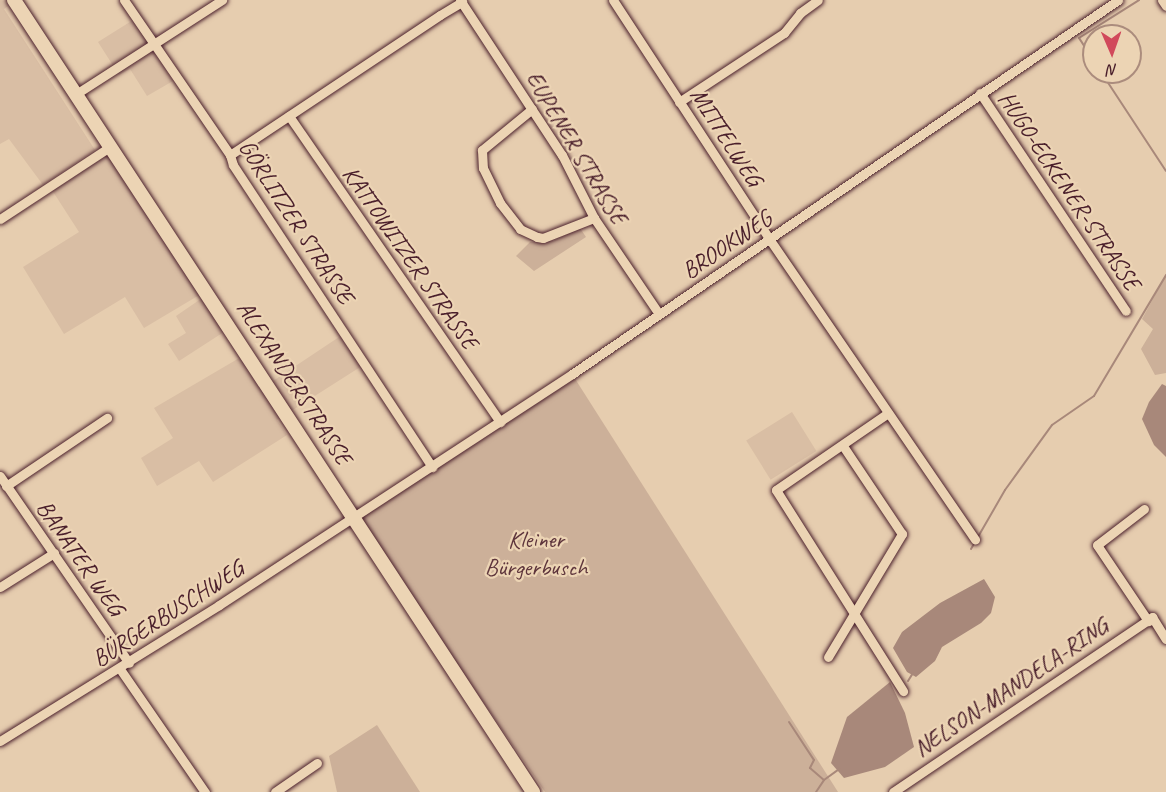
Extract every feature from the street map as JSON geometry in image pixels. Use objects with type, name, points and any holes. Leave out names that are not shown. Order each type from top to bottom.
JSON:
[{"type":"main road","name":"ALEXANDERSTRASSE","points":[[14,0],[356,517],[533,792]]},
{"type":"street","name":"GÖRLITZER STRASSE","points":[[124,0],[230,155],[233,165],[432,467]]},
{"type":"street","points":[[76,94],[154,46],[222,0]]},
{"type":"street","name":"MITTELWEG","points":[[613,0],[770,240],[975,538]]},
{"type":"street","points":[[679,102],[784,33],[800,13],[818,0]]},
{"type":"street","name":"BROOKWEG","points":[[356,517],[770,240],[1118,0]]},
{"type":"street","points":[[1161,0],[1166,6]]},
{"type":"street","points":[[230,155],[461,1]]},
{"type":"street","name":"EUPENER STRASSE","points":[[461,1],[562,155],[594,218],[659,315]]},
{"type":"street","name":"HUGO-ECKENER-STRASSE","points":[[980,93],[1126,311]]},
{"type":"street","points":[[532,109],[482,150],[483,168],[500,202],[520,229],[537,237],[543,238],[594,218]]},
{"type":"street","name":"KATTOWITZER STRASSE","points":[[289,116],[500,422]]},
{"type":"street","points":[[0,219],[111,146]]},
{"type":"street","points":[[888,413],[776,490],[903,691]]},
{"type":"street","points":[[6,486],[106,418]]},
{"type":"street","points":[[828,657],[902,534],[843,446]]},
{"type":"street","name":"BANATER WEG","points":[[0,476],[129,663]]},
{"type":"street","points":[[1144,509],[1097,545],[1166,639]]},
{"type":"street","name":"BÜRGERBUSCHWEG","points":[[0,741],[120,669],[356,517]]},
{"type":"street","points":[[0,587],[54,554]]},
{"type":"street","name":"NELSON-MANDELA-RING","points":[[893,792],[1150,619]]},
{"type":"street","points":[[120,669],[205,792]]},
{"type":"street","points":[[275,792],[317,763]]},
{"type":"shaded area","points":[[0,0],[15,1],[4,9],[95,150],[43,185],[9,139],[0,144]]},
{"type":"shaded area","points":[[133,20],[173,81],[147,96],[130,69],[119,75],[98,42]]},
{"type":"shaded area","points":[[111,146],[206,291],[144,328],[125,297],[64,334],[23,267],[79,232],[50,187]]},
{"type":"shaded area","points":[[208,294],[230,328],[179,361],[168,344],[186,333],[176,316]]},
{"type":"shaded area","points":[[345,333],[365,364],[277,420],[287,435],[213,482],[199,461],[157,486],[141,458],[173,438],[154,408],[241,357],[261,389]]},
{"type":"shaded area","points":[[1162,384],[1166,386],[1166,457],[1154,445],[1142,419],[1149,402]]},
{"type":"shaded area","points":[[792,412],[816,451],[771,480],[746,441]]},
{"type":"shaded area","points":[[984,579],[995,597],[991,613],[981,623],[942,647],[935,661],[916,677],[907,672],[893,648],[902,632],[940,603]]},
{"type":"shaded area","points":[[890,682],[905,713],[914,747],[885,767],[844,778],[831,763],[847,717]]},
{"type":"green space","points":[[580,228],[586,237],[534,271],[516,256],[530,242],[553,241]]},
{"type":"green space","points":[[1166,275],[1166,373],[1155,375],[1141,349],[1153,329],[1142,319]]},
{"type":"green space","name":"Kleiner Bürgerbusch","points":[[572,374],[838,792],[545,792],[356,517]]},
{"type":"green space","points":[[377,725],[420,792],[337,792],[329,756]]},
{"type":"waterway","points":[[1101,24],[1139,0]]},
{"type":"waterway","points":[[1082,36],[1079,38],[1082,43]]},
{"type":"waterway","points":[[1109,84],[1166,171]]},
{"type":"waterway","points":[[971,549],[1005,490],[1052,425],[1094,396],[1166,275]]},
{"type":"waterway","points":[[908,681],[913,673]]},
{"type":"waterway","points":[[789,722],[814,760],[810,768],[824,780]]},
{"type":"waterway","points":[[816,792],[824,780],[839,769]]}]
